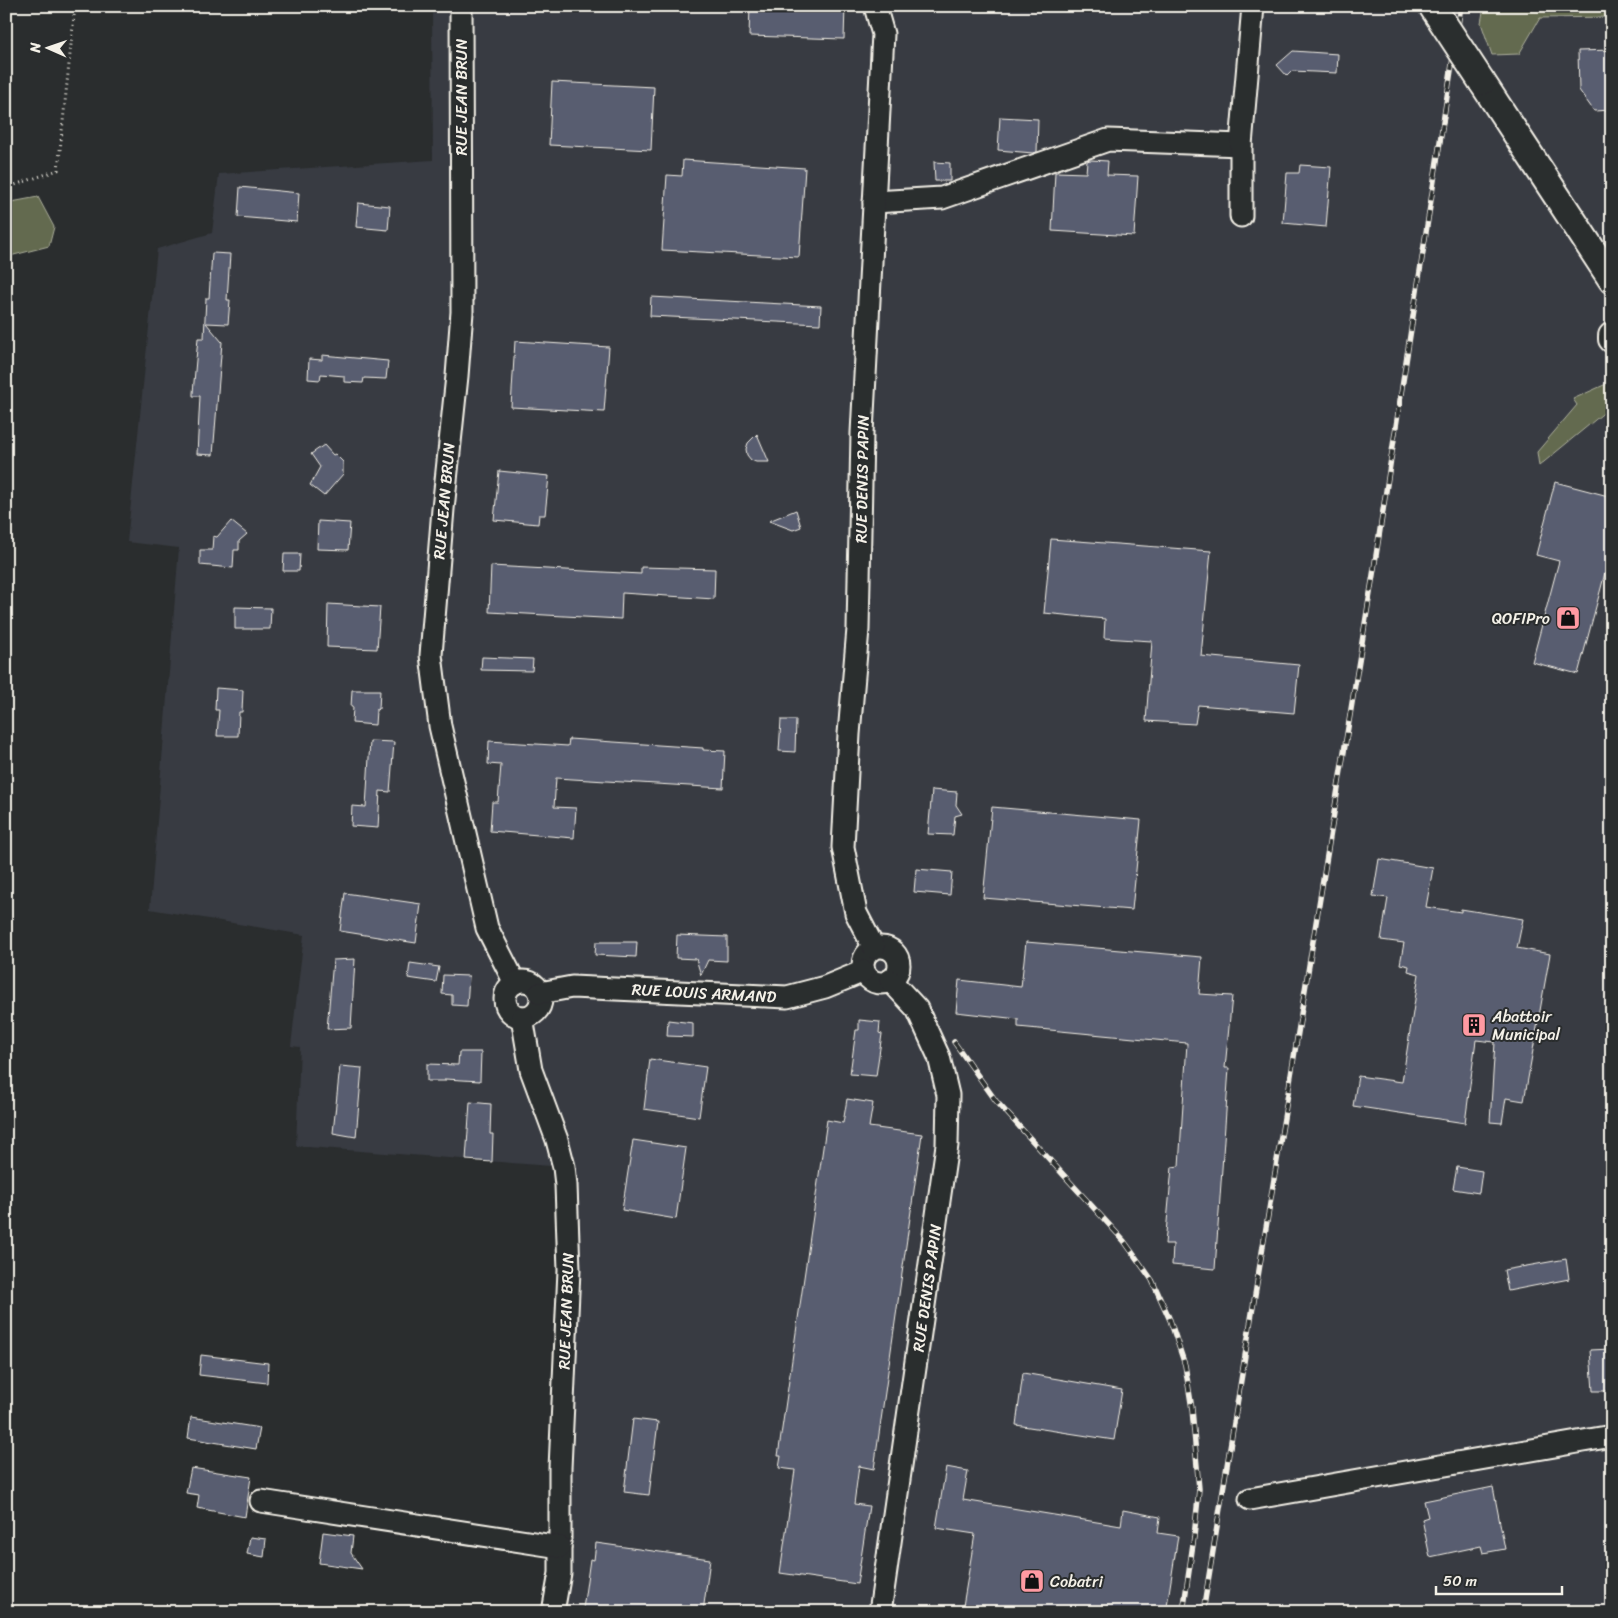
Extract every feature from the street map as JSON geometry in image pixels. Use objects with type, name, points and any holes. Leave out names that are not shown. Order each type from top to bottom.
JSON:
[{"type":"main road","points":[[1432,6],[1612,280]]},
{"type":"street","name":"RUE JEAN BRUN","points":[[461,6],[462,312],[442,509],[431,655],[440,726],[487,928],[515,983]]},
{"type":"street","name":"RUE DENIS PAPIN","points":[[874,948],[856,913],[843,847],[849,734],[858,629],[862,433],[883,34],[875,6]]},
{"type":"street","points":[[1241,216],[1240,145],[1253,6]]},
{"type":"street","points":[[874,202],[942,198],[1108,140],[1240,145]]},
{"type":"street","points":[[884,947],[889,949],[897,958],[898,969],[896,975],[890,980],[881,983],[875,982],[864,971],[864,958],[874,948],[884,947]]},
{"type":"street","name":"RUE LOUIS ARMAND","points":[[540,993],[572,987],[787,997],[825,987],[864,971]]},
{"type":"street","name":"RUE DENIS PAPIN","points":[[880,1612],[948,1145],[948,1095],[939,1057],[917,1009],[890,980]]},
{"type":"street","points":[[515,983],[533,984],[540,993],[538,1010],[528,1016],[522,1017],[512,1012],[506,1003],[507,991],[515,983]]},
{"type":"street","name":"RUE JEAN BRUN","points":[[522,1017],[531,1070],[557,1140],[564,1167],[566,1185],[569,1270],[560,1468],[560,1574],[553,1612]]},
{"type":"street","points":[[1250,1499],[1612,1436]]},
{"type":"street","points":[[262,1501],[560,1547]]},
{"type":"path","points":[[6,188],[58,170],[74,6]]},
{"type":"shaded area","points":[[432,6],[1612,6],[1612,1612],[552,1612],[564,1167],[296,1146],[300,1047],[291,1046],[304,935],[150,909],[179,548],[127,542],[157,249],[212,233],[219,174],[433,160]]},
{"type":"green space","points":[[1484,6],[1612,6],[1612,17],[1540,18],[1519,54],[1492,55],[1481,23]]},
{"type":"green space","points":[[38,197],[54,227],[49,246],[6,257],[6,203]]},
{"type":"green space","points":[[1612,384],[1612,406],[1539,466],[1537,452],[1577,405],[1573,399],[1604,385]]},
{"type":"building","points":[[750,6],[845,6],[844,39],[749,36]]},
{"type":"building","points":[[1612,50],[1612,110],[1594,111],[1579,90],[1578,51]]},
{"type":"building","points":[[1293,51],[1338,54],[1337,73],[1292,71],[1287,76],[1277,65]]},
{"type":"building","points":[[552,82],[654,87],[651,150],[549,145]]},
{"type":"building","points":[[1000,117],[1038,119],[1037,152],[998,150]]},
{"type":"building","points":[[683,160],[805,168],[799,257],[662,250],[667,175],[682,176]]},
{"type":"building","points":[[1087,161],[1108,161],[1107,175],[1138,176],[1134,236],[1052,231],[1055,172],[1086,173]]},
{"type":"building","points":[[934,162],[950,163],[950,181],[935,181]]},
{"type":"building","points":[[1300,165],[1331,167],[1326,227],[1283,223],[1287,173],[1299,173]]},
{"type":"building","points":[[240,187],[299,193],[297,222],[238,217]]},
{"type":"building","points":[[358,203],[390,206],[388,230],[356,227]]},
{"type":"building","points":[[212,253],[230,254],[227,300],[230,300],[228,324],[206,323],[222,342],[213,455],[197,454],[200,396],[193,396],[198,338],[204,338],[206,298],[209,298]]},
{"type":"building","points":[[651,297],[821,306],[820,324],[650,316]]},
{"type":"building","points":[[515,341],[609,347],[604,412],[511,407]]},
{"type":"building","points":[[322,355],[388,361],[386,379],[364,378],[363,383],[344,382],[344,376],[321,374],[320,380],[308,379],[309,359],[322,360]]},
{"type":"building","points":[[757,434],[769,462],[756,462],[747,455],[748,443]]},
{"type":"building","points":[[324,445],[343,462],[343,474],[324,496],[310,485],[320,467],[311,454]]},
{"type":"building","points":[[499,471],[549,476],[545,515],[539,515],[538,524],[494,520]]},
{"type":"building","name":"QOFIPro","points":[[1555,482],[1612,497],[1612,575],[1605,573],[1578,674],[1532,662],[1559,561],[1536,555]]},
{"type":"building","points":[[796,510],[801,527],[793,530],[769,521]]},
{"type":"building","points":[[231,521],[247,534],[239,541],[239,550],[234,550],[233,568],[200,565],[200,550],[212,550],[213,536],[217,537]]},
{"type":"building","points":[[318,521],[350,523],[348,550],[317,549]]},
{"type":"building","points":[[1051,539],[1211,551],[1201,656],[1299,665],[1294,713],[1198,705],[1195,724],[1146,721],[1152,641],[1104,638],[1105,619],[1044,613]]},
{"type":"building","points":[[284,554],[300,554],[299,571],[283,571]]},
{"type":"building","points":[[491,566],[641,574],[641,567],[715,569],[714,599],[622,593],[621,619],[489,612]]},
{"type":"building","points":[[328,604],[380,607],[377,649],[327,647]]},
{"type":"building","points":[[235,607],[271,608],[270,629],[235,629]]},
{"type":"building","points":[[482,657],[533,659],[532,671],[481,670]]},
{"type":"building","points":[[216,688],[243,690],[242,712],[239,712],[238,736],[217,736],[219,710],[215,710]]},
{"type":"building","points":[[352,690],[380,690],[379,709],[376,710],[375,725],[352,723]]},
{"type":"building","points":[[781,720],[796,720],[795,752],[779,751]]},
{"type":"building","points":[[569,739],[725,751],[723,788],[556,778],[554,807],[576,808],[574,838],[490,831],[492,802],[498,802],[501,765],[488,764],[489,741],[568,746]]},
{"type":"building","points":[[370,741],[394,742],[390,792],[380,791],[378,828],[351,826],[352,806],[366,807]]},
{"type":"building","points":[[932,790],[957,792],[956,805],[962,814],[955,816],[953,835],[928,834]]},
{"type":"building","points":[[992,807],[1141,820],[1132,910],[983,898]]},
{"type":"building","name":"Abattoir Municipal","points":[[1379,859],[1433,868],[1426,907],[1461,912],[1461,909],[1523,919],[1517,948],[1550,954],[1524,1101],[1506,1098],[1502,1123],[1490,1122],[1495,1042],[1476,1040],[1465,1123],[1353,1106],[1358,1076],[1402,1082],[1419,974],[1408,971],[1409,966],[1400,964],[1404,943],[1381,940],[1388,898],[1373,896]]},
{"type":"building","points":[[916,869],[952,872],[950,895],[914,892]]},
{"type":"building","points":[[345,893],[421,904],[416,943],[340,931]]},
{"type":"building","points":[[677,935],[727,937],[727,961],[708,960],[701,975],[696,959],[676,958]]},
{"type":"building","points":[[596,942],[637,942],[636,957],[595,955]]},
{"type":"building","points":[[1026,942],[1202,957],[1199,994],[1232,996],[1225,1068],[1229,1068],[1215,1269],[1172,1265],[1173,1244],[1165,1244],[1172,1167],[1179,1166],[1187,1043],[1018,1027],[1018,1019],[956,1012],[959,980],[1021,987]]},
{"type":"building","points":[[355,959],[351,1028],[327,1029],[333,960]]},
{"type":"building","points":[[410,963],[439,967],[436,982],[408,978]]},
{"type":"building","points":[[443,975],[469,976],[467,1006],[452,1005],[452,995],[442,994]]},
{"type":"building","points":[[668,1020],[693,1023],[693,1037],[667,1036]]},
{"type":"building","points":[[859,1020],[880,1022],[879,1033],[882,1034],[876,1076],[850,1074],[856,1030],[859,1030]]},
{"type":"building","points":[[459,1052],[481,1052],[480,1081],[445,1079],[445,1081],[427,1081],[427,1064],[458,1065]]},
{"type":"building","points":[[650,1059],[706,1067],[699,1117],[644,1109]]},
{"type":"building","points":[[340,1066],[362,1068],[356,1137],[333,1133]]},
{"type":"building","points":[[847,1099],[873,1103],[869,1127],[922,1134],[874,1469],[859,1466],[854,1504],[869,1506],[857,1584],[780,1573],[795,1470],[779,1468],[781,1456],[778,1456],[827,1120],[843,1123]]},
{"type":"building","points":[[470,1102],[491,1104],[490,1134],[493,1134],[492,1162],[466,1160]]},
{"type":"building","points":[[633,1140],[686,1148],[676,1219],[622,1210]]},
{"type":"building","points":[[1457,1167],[1482,1171],[1479,1193],[1453,1189]]},
{"type":"building","points":[[1566,1259],[1569,1279],[1508,1291],[1504,1270]]},
{"type":"building","points":[[1612,1349],[1612,1391],[1593,1391],[1590,1350]]},
{"type":"building","points":[[201,1355],[268,1363],[267,1383],[199,1375]]},
{"type":"building","points":[[1023,1373],[1122,1390],[1114,1440],[1016,1425]]},
{"type":"building","points":[[191,1417],[260,1428],[256,1449],[188,1438]]},
{"type":"building","points":[[633,1419],[658,1422],[649,1495],[624,1492]]},
{"type":"building","points":[[946,1467],[968,1471],[963,1500],[1121,1526],[1123,1510],[1160,1517],[1158,1533],[1178,1536],[1166,1612],[962,1612],[975,1534],[936,1528]]},
{"type":"building","points":[[191,1468],[251,1477],[245,1517],[197,1508],[199,1495],[186,1493]]},
{"type":"building","points":[[1493,1487],[1505,1549],[1483,1553],[1481,1546],[1430,1557],[1422,1519],[1428,1517],[1424,1501]]},
{"type":"building","points":[[323,1532],[353,1536],[351,1553],[362,1569],[319,1563]]},
{"type":"building","points":[[250,1537],[266,1539],[264,1557],[247,1554]]},
{"type":"building","points":[[596,1543],[710,1559],[703,1612],[604,1612],[583,1609],[590,1559],[594,1560]]},
{"type":"railway","points":[[1203,1612],[1373,575],[1461,6]]},
{"type":"railway","points":[[954,1042],[996,1101],[1124,1241],[1152,1280],[1170,1320],[1185,1365],[1192,1409],[1199,1489],[1183,1612]]},
{"type":"place","name":"QOFIPro","points":[[1568,618]]},
{"type":"place","name":"Abattoir Municipal","points":[[1474,1025]]},
{"type":"place","name":"Cobatri","points":[[1032,1581]]}]
